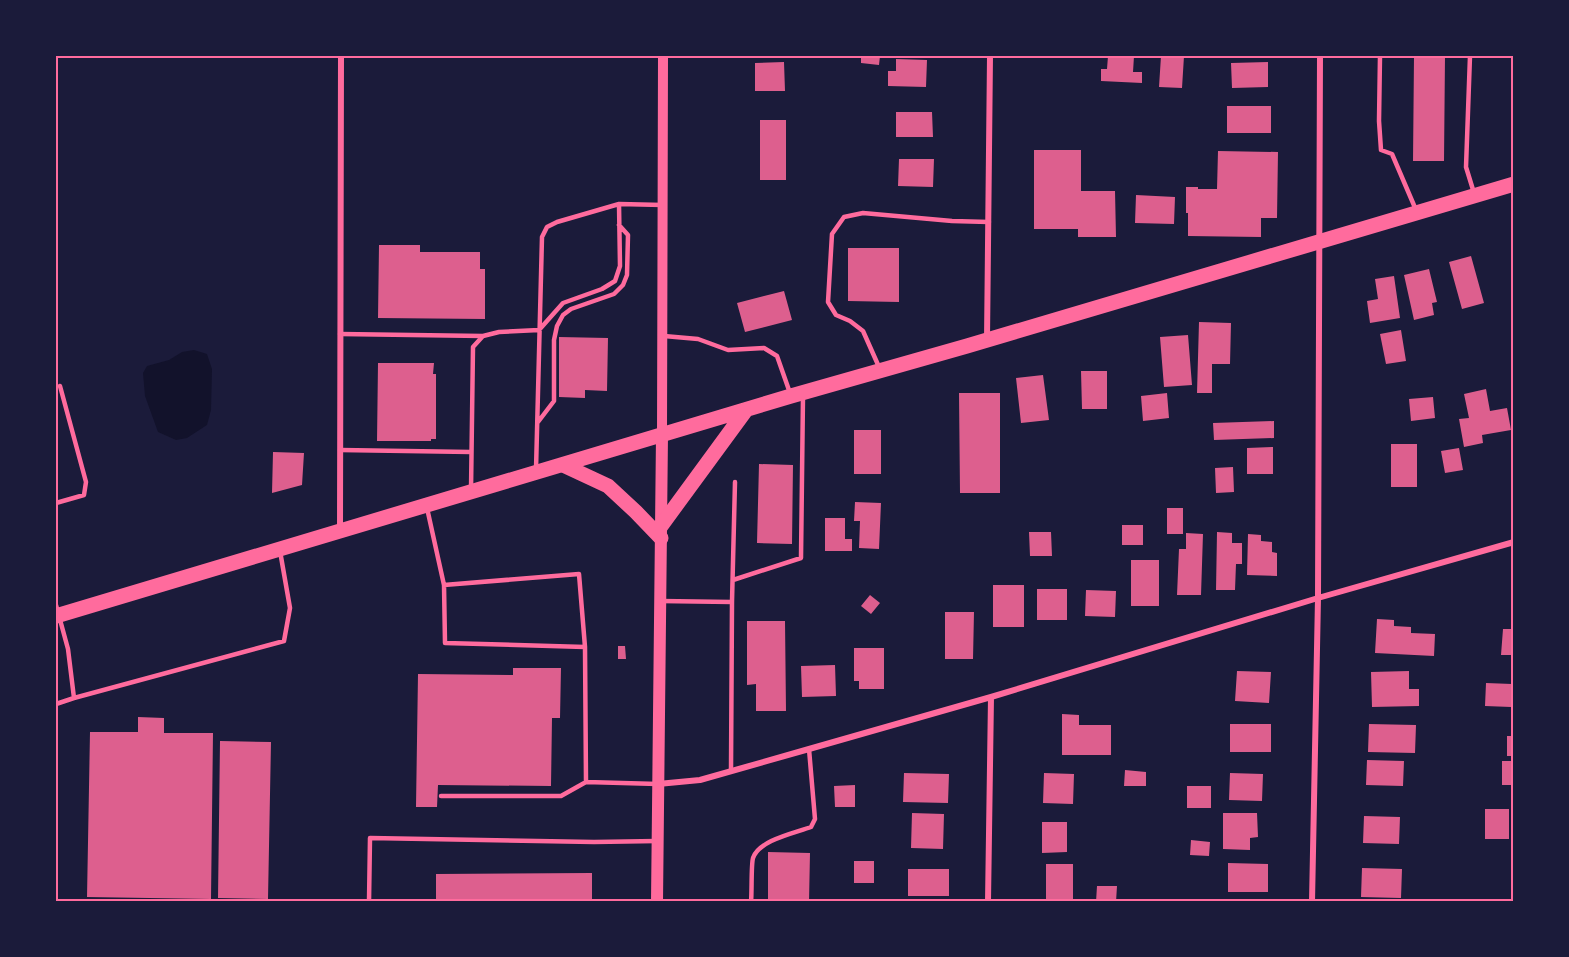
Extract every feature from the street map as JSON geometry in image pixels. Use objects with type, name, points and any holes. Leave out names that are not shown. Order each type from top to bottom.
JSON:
[{"type":"main road","points":[[56,612],[426,506],[797,394],[1514,184]]},
{"type":"main road","points":[[661,532],[746,410]]},
{"type":"main road","points":[[657,902],[662,435]]},
{"type":"main road","points":[[563,465],[608,486],[661,532]]},
{"type":"street","points":[[340,531],[341,56]]},
{"type":"street","points":[[662,435],[663,56]]},
{"type":"street","points":[[987,340],[990,56]]},
{"type":"street","points":[[1312,902],[1318,598],[1320,56]]},
{"type":"street","points":[[658,784],[700,780],[991,697],[1318,598],[1514,542]]},
{"type":"street","points":[[988,902],[991,697]]},
{"type":"lane","points":[[1380,56],[1381,150],[1392,154],[1417,212]]},
{"type":"lane","points":[[1470,56],[1466,167],[1474,196]]},
{"type":"lane","points":[[340,334],[483,336],[499,332],[539,330],[563,303],[602,289],[615,281],[620,266],[619,204]]},
{"type":"lane","points":[[536,473],[542,237],[547,227],[557,222],[619,204],[663,205]]},
{"type":"lane","points":[[881,370],[863,331],[850,321],[836,315],[828,302],[832,234],[844,217],[863,213],[989,222]]},
{"type":"lane","points":[[537,423],[554,401],[554,340],[557,326],[563,315],[572,309],[614,294],[623,285],[627,275],[628,235],[619,225]]},
{"type":"lane","points":[[663,335],[698,339],[728,350],[764,348],[777,356],[797,394],[801,558],[733,580]]},
{"type":"lane","points":[[471,492],[473,347],[483,336]]},
{"type":"lane","points":[[56,503],[84,495],[86,482],[60,386]]},
{"type":"lane","points":[[340,450],[471,452]]},
{"type":"lane","points":[[731,771],[735,482]]},
{"type":"lane","points":[[426,506],[444,585],[445,643],[585,647]]},
{"type":"lane","points":[[56,704],[284,641],[290,608],[279,549]]},
{"type":"lane","points":[[444,585],[579,574],[585,647],[586,782]]},
{"type":"lane","points":[[660,601],[732,602]]},
{"type":"lane","points":[[56,612],[68,649],[74,698]]},
{"type":"lane","points":[[752,902],[753,858],[761,847],[811,827],[815,819],[809,749]]},
{"type":"lane","points":[[441,796],[561,796],[586,782],[658,784]]},
{"type":"lane","points":[[369,902],[370,838],[657,841]]},
{"type":"shaded area","points":[[194,350],[207,354],[212,369],[211,410],[207,425],[187,438],[176,440],[158,432],[145,396],[143,373],[147,366],[169,360],[182,352]]},
{"type":"building","points":[[861,56],[880,56],[879,65],[861,63]]},
{"type":"building","points":[[1108,56],[1134,56],[1133,72],[1142,72],[1142,83],[1101,81],[1101,69],[1107,69]]},
{"type":"building","points":[[1161,56],[1184,56],[1182,88],[1159,87]]},
{"type":"building","points":[[1414,56],[1445,56],[1444,161],[1413,161]]},
{"type":"building","points":[[896,59],[927,60],[926,87],[888,86],[888,71],[896,71]]},
{"type":"building","points":[[784,62],[785,91],[755,91],[755,63]]},
{"type":"building","points":[[1268,62],[1268,87],[1232,88],[1231,63]]},
{"type":"building","points":[[1227,106],[1271,106],[1271,133],[1227,133]]},
{"type":"building","points":[[896,112],[932,112],[933,137],[896,137]]},
{"type":"building","points":[[760,120],[786,120],[786,180],[760,180]]},
{"type":"building","points":[[1034,150],[1081,150],[1081,191],[1115,191],[1116,237],[1078,237],[1078,229],[1034,229]]},
{"type":"building","points":[[1218,151],[1278,152],[1277,218],[1261,218],[1261,237],[1188,236],[1186,187],[1217,189]]},
{"type":"building","points":[[899,159],[934,159],[933,187],[898,186]]},
{"type":"building","points":[[1136,195],[1175,197],[1174,224],[1135,223]]},
{"type":"building","points":[[379,245],[420,245],[420,252],[480,252],[480,269],[485,269],[485,319],[378,318]]},
{"type":"building","points":[[848,248],[899,248],[899,302],[848,301]]},
{"type":"building","points":[[1471,256],[1484,303],[1462,309],[1449,262]]},
{"type":"building","points":[[1429,269],[1437,302],[1432,303],[1434,315],[1414,320],[1404,275]]},
{"type":"building","points":[[1394,276],[1400,318],[1370,323],[1367,301],[1378,299],[1375,279]]},
{"type":"building","points":[[784,291],[792,320],[745,332],[737,303]]},
{"type":"building","points":[[1199,322],[1231,323],[1230,364],[1212,364],[1212,393],[1197,393]]},
{"type":"building","points":[[1401,330],[1406,361],[1386,364],[1380,334]]},
{"type":"building","points":[[1188,335],[1192,385],[1164,387],[1160,337]]},
{"type":"building","points":[[559,337],[608,338],[607,391],[585,390],[585,398],[559,397]]},
{"type":"building","points":[[378,363],[434,363],[436,439],[431,439],[431,441],[377,441]]},
{"type":"building","points":[[1081,371],[1107,371],[1107,409],[1082,409]]},
{"type":"building","points":[[1043,375],[1049,420],[1021,423],[1016,378]]},
{"type":"building","points":[[1486,389],[1490,411],[1507,408],[1511,430],[1482,435],[1483,443],[1464,447],[1459,419],[1469,418],[1464,394]]},
{"type":"building","points":[[959,393],[1000,393],[1000,493],[960,493]]},
{"type":"building","points":[[1167,393],[1169,418],[1143,421],[1141,396]]},
{"type":"building","points":[[1433,397],[1435,418],[1411,421],[1409,399]]},
{"type":"building","points":[[1274,421],[1274,438],[1214,440],[1213,423]]},
{"type":"building","points":[[854,430],[881,430],[881,474],[854,474]]},
{"type":"building","points":[[1391,444],[1417,444],[1417,487],[1391,487]]},
{"type":"building","points":[[1273,447],[1273,474],[1247,474],[1247,448]]},
{"type":"building","points":[[1459,448],[1463,470],[1445,473],[1441,451]]},
{"type":"building","points":[[273,452],[304,453],[302,485],[272,493]]},
{"type":"building","points":[[759,464],[793,465],[792,544],[757,543]]},
{"type":"building","points":[[1233,467],[1234,492],[1216,493],[1215,468]]},
{"type":"building","points":[[855,502],[881,503],[879,549],[859,548],[860,521],[854,521]]},
{"type":"building","points":[[1167,508],[1183,508],[1183,534],[1167,534]]},
{"type":"building","points":[[825,518],[845,518],[845,539],[852,539],[852,551],[825,551]]},
{"type":"building","points":[[1122,525],[1143,525],[1143,545],[1122,545]]},
{"type":"building","points":[[1029,532],[1051,532],[1052,556],[1030,556]]},
{"type":"building","points":[[1217,532],[1232,533],[1232,543],[1242,543],[1242,564],[1236,564],[1235,590],[1216,590]]},
{"type":"building","points":[[1186,533],[1203,534],[1201,595],[1177,595],[1179,549],[1186,549]]},
{"type":"building","points":[[1248,534],[1261,535],[1261,541],[1272,542],[1272,552],[1277,553],[1277,576],[1247,575]]},
{"type":"building","points":[[1131,560],[1159,560],[1159,606],[1131,606]]},
{"type":"building","points":[[993,585],[1024,585],[1024,627],[993,627]]},
{"type":"building","points":[[1037,589],[1067,589],[1067,620],[1037,620]]},
{"type":"building","points":[[1086,590],[1116,591],[1115,617],[1085,616]]},
{"type":"building","points":[[870,595],[880,603],[871,614],[861,606]]},
{"type":"building","points":[[945,612],[974,612],[973,659],[945,659]]},
{"type":"building","points":[[1377,619],[1394,620],[1394,626],[1411,627],[1411,633],[1435,634],[1434,656],[1375,653]]},
{"type":"building","points":[[747,621],[785,621],[786,711],[756,711],[756,684],[747,685]]},
{"type":"building","points":[[1503,629],[1514,629],[1514,655],[1501,655]]},
{"type":"building","points":[[618,646],[625,646],[626,659],[618,659]]},
{"type":"building","points":[[854,648],[884,648],[884,689],[859,689],[859,681],[854,681]]},
{"type":"building","points":[[835,665],[836,696],[802,697],[801,666]]},
{"type":"building","points":[[513,668],[561,668],[560,718],[552,718],[551,786],[438,785],[437,807],[416,807],[418,674],[513,675]]},
{"type":"building","points":[[1237,671],[1271,672],[1269,703],[1235,701]]},
{"type":"building","points":[[1409,671],[1409,689],[1419,689],[1419,706],[1372,707],[1371,672]]},
{"type":"building","points":[[1486,683],[1512,684],[1511,707],[1485,706]]},
{"type":"building","points":[[1062,714],[1079,715],[1079,725],[1111,725],[1111,755],[1062,755]]},
{"type":"building","points":[[138,717],[164,718],[164,733],[213,733],[211,899],[87,897],[90,732],[138,732]]},
{"type":"building","points":[[1230,724],[1271,724],[1271,752],[1230,752]]},
{"type":"building","points":[[1369,724],[1416,725],[1415,753],[1368,752]]},
{"type":"building","points":[[1507,736],[1514,736],[1514,756],[1507,756]]},
{"type":"building","points":[[220,741],[271,742],[268,899],[218,898]]},
{"type":"building","points":[[1367,760],[1404,761],[1403,786],[1366,785]]},
{"type":"building","points":[[1502,761],[1514,761],[1514,785],[1502,785]]},
{"type":"building","points":[[1125,770],[1146,772],[1146,786],[1124,786]]},
{"type":"building","points":[[904,773],[949,774],[948,803],[903,802]]},
{"type":"building","points":[[1044,773],[1074,774],[1073,804],[1043,803]]},
{"type":"building","points":[[1230,773],[1263,774],[1262,801],[1229,800]]},
{"type":"building","points":[[855,785],[855,807],[835,807],[834,786]]},
{"type":"building","points":[[1187,786],[1211,786],[1211,808],[1187,808]]},
{"type":"building","points":[[1485,809],[1509,809],[1509,839],[1485,839]]},
{"type":"building","points":[[912,813],[944,814],[943,849],[911,848]]},
{"type":"building","points":[[1223,813],[1257,813],[1258,837],[1250,838],[1250,850],[1223,849]]},
{"type":"building","points":[[1364,816],[1400,817],[1399,844],[1363,843]]},
{"type":"building","points":[[1042,822],[1067,822],[1067,852],[1042,853]]},
{"type":"building","points":[[1191,840],[1210,842],[1209,856],[1190,855]]},
{"type":"building","points":[[768,852],[810,853],[809,902],[768,902]]},
{"type":"building","points":[[854,861],[874,861],[874,883],[854,883]]},
{"type":"building","points":[[1228,863],[1268,864],[1268,892],[1228,892]]},
{"type":"building","points":[[1046,864],[1073,864],[1073,899],[1046,899]]},
{"type":"building","points":[[1362,868],[1402,869],[1401,898],[1361,897]]},
{"type":"building","points":[[908,869],[949,869],[949,896],[908,896]]},
{"type":"building","points":[[592,873],[592,902],[436,902],[436,874]]},
{"type":"building","points":[[1097,886],[1117,886],[1116,902],[1096,902]]}]
